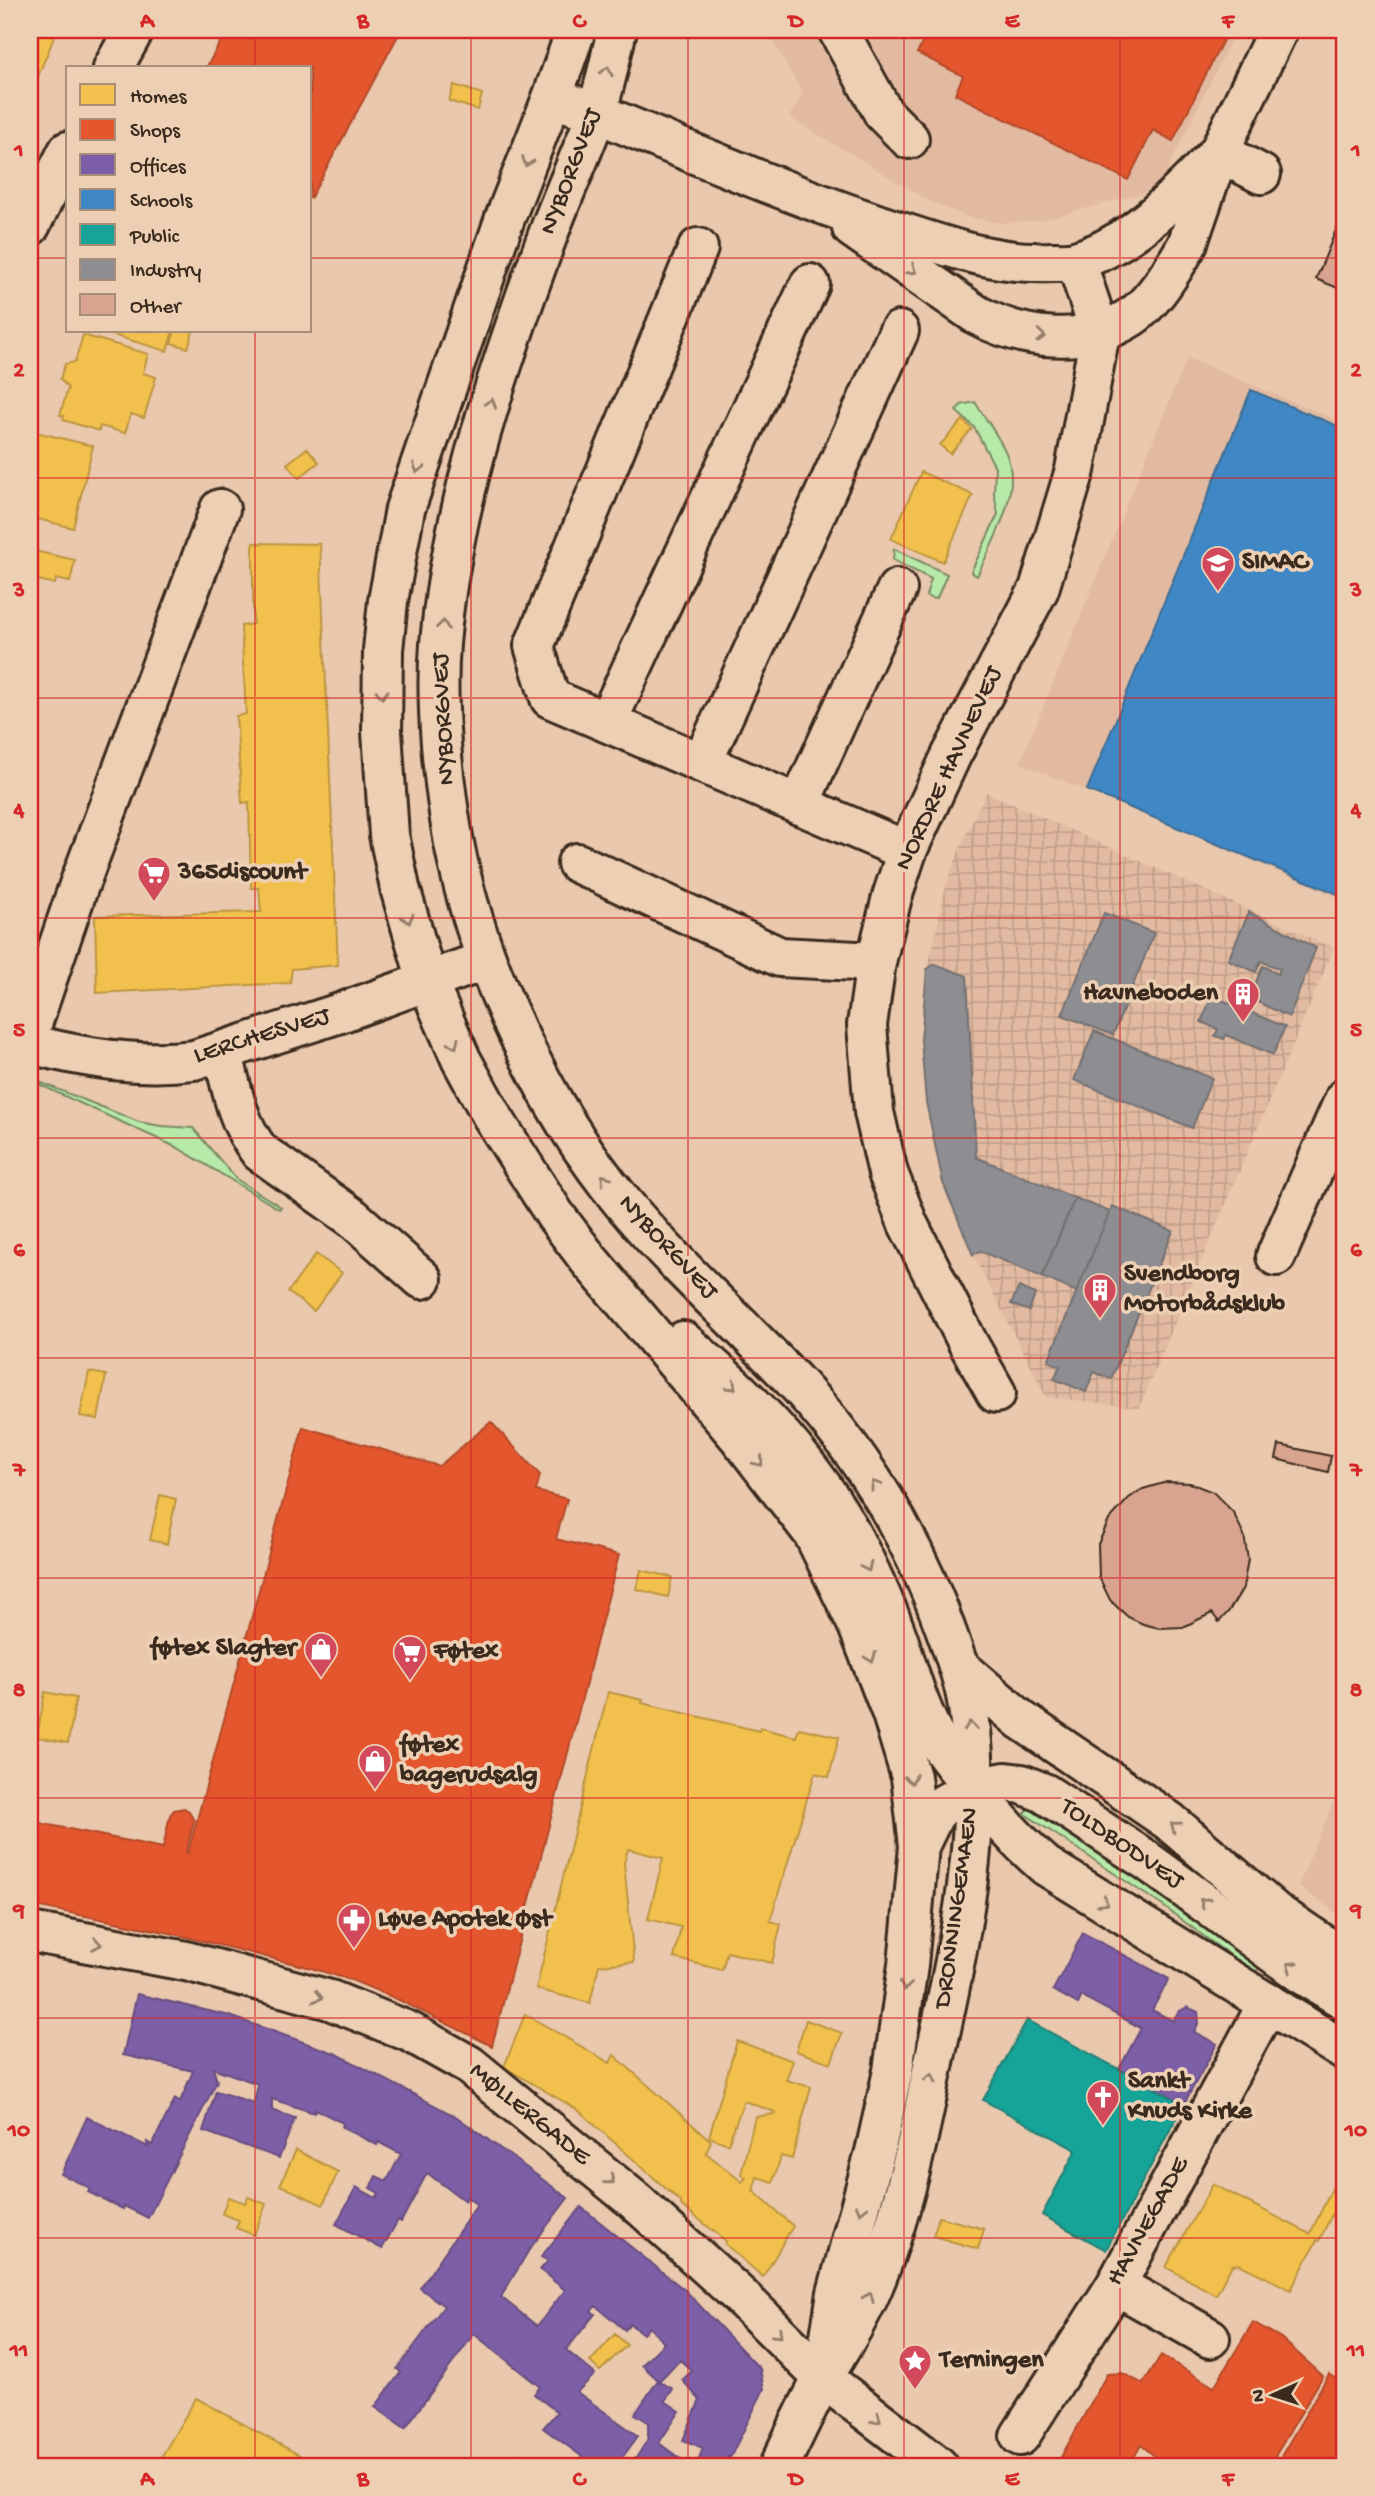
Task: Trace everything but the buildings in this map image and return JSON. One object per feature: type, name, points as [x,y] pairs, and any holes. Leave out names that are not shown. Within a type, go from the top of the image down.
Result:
[{"type":"street","points":[[114,66],[134,30]]},
{"type":"street","name":"NYBORGVEJ","points":[[576,30],[505,218],[405,509],[388,601],[383,650],[382,732],[389,835],[400,888],[427,981],[457,1049],[492,1116],[555,1215],[589,1260],[738,1437],[813,1534],[858,1626],[892,1714],[911,1777],[919,1846]]},
{"type":"street","name":"NYBORGVEJ","points":[[617,30],[597,113],[549,232],[476,447],[450,566],[440,645],[441,732],[453,839],[486,960],[539,1073],[561,1113],[622,1202],[802,1389],[847,1444],[880,1492],[916,1558],[940,1611],[958,1666],[970,1718],[973,1788]]},
{"type":"street","points":[[838,30],[884,114],[909,139]]},
{"type":"street","points":[[815,204],[977,315],[999,327],[1043,338],[1100,333],[1133,317],[1154,294],[1187,245],[1219,152],[1278,30]]},
{"type":"street","points":[[552,98],[597,113],[815,204],[942,246],[982,257],[1022,263],[1076,261],[1107,248],[1126,237],[1175,196],[1219,152]]},
{"type":"street","points":[[1219,152],[1261,174]]},
{"type":"street","points":[[30,226],[66,155]]},
{"type":"street","points":[[698,248],[534,646],[550,698],[907,851]]},
{"type":"street","name":"NORDRE HAVNEVEJ","points":[[996,1393],[908,1224],[888,1173],[874,1112],[867,1025],[876,962],[907,851],[951,756],[1039,589],[1075,470],[1100,333],[1076,261]]},
{"type":"street","points":[[607,722],[810,284]]},
{"type":"street","points":[[702,763],[899,331]]},
{"type":"street","points":[[30,1030],[78,888],[220,509]]},
{"type":"street","points":[[799,805],[897,589]]},
{"type":"street","points":[[577,863],[780,957],[876,962]]},
{"type":"street","name":"LERCHESVEJ","points":[[30,1044],[69,1054],[143,1063],[194,1060],[486,960]]},
{"type":"street","points":[[223,1052],[240,1119],[249,1138],[260,1152],[353,1218],[422,1279]]},
{"type":"street","points":[[1276,1256],[1345,1098]]},
{"type":"street","name":"NYBORGVEJ","points":[[589,1260],[698,1353],[750,1402],[814,1478],[843,1520],[872,1576],[898,1638],[915,1690],[938,1742],[973,1788]]},
{"type":"street","name":"TOLDBODVEJ","points":[[958,1666],[1012,1713],[1169,1822],[1275,1912],[1345,1959]]},
{"type":"street","name":"TOLDBODVEJ","points":[[973,1788],[1006,1783],[1023,1784],[1044,1793],[1146,1860],[1299,1972],[1345,2000]]},
{"type":"street","name":"TOLDBODVEJ","points":[[973,1788],[1026,1849],[1046,1866],[1345,2051]]},
{"type":"street","name":"DRONNINGEMAEN","points":[[823,2378],[837,2293],[875,2152],[892,2071],[908,1965],[919,1846],[934,1815],[944,1804],[973,1788]]},
{"type":"street","name":"DRONNINGEMAEN","points":[[779,2466],[823,2378],[862,2312],[887,2251],[898,2214],[949,1992],[971,1853],[973,1788]]},
{"type":"street","name":"TOLDBODVEJ","points":[[971,1853],[1046,1866]]},
{"type":"street","name":"MØLLERGADE","points":[[30,1932],[186,1961],[330,2000],[410,2032],[469,2065],[644,2209],[739,2295],[823,2378],[938,2466]]},
{"type":"street","name":"HAVNEGADE","points":[[1020,2436],[1116,2285],[1268,2003]]},
{"type":"street","points":[[1116,2285],[1210,2338]]},
{"type":"shaded area","points":[[767,30],[1236,30],[1158,189],[1043,220],[1001,223],[971,218],[931,202],[789,117],[803,94]]},
{"type":"shaded area","name":"SIMAC","points":[[1187,358],[1345,423],[1345,900],[1020,763]]},
{"type":"shaded area","points":[[986,792],[1334,948],[1139,1408],[1046,1397],[973,1255],[943,1183],[926,1102],[921,1040],[925,982],[946,886]]},
{"type":"shaded area","points":[[1345,1779],[1345,1919],[1298,1886]]},
{"type":"green space","points":[[975,402],[1006,453],[1011,484],[1004,516],[977,576],[971,572],[998,514],[994,493],[995,467],[974,427],[956,411],[961,405]]},
{"type":"green space","points":[[894,549],[947,574],[937,598],[926,596],[931,579],[893,560]]},
{"type":"green space","points":[[37,1081],[139,1122],[193,1128],[236,1179],[281,1207],[279,1209],[178,1148],[36,1083]]},
{"type":"green space","points":[[1034,1799],[1262,1962],[1255,1974],[1163,1906],[1025,1814]]},
{"type":"green space","points":[[1305,1993],[1345,2018],[1345,2034],[1298,2005]]},
{"type":"pier","points":[[1338,1302],[1345,1303],[1345,1340],[1324,1335]]},
{"type":"place","name":"SIMAC","points":[[1218,593]]},
{"type":"place","name":"365discount","points":[[154,903]]},
{"type":"place","name":"Havneboden","points":[[1243,1024]]},
{"type":"place","name":"Svendborg Motorbådsklub","points":[[1100,1320]]},
{"type":"place","name":"føtex Slagter","points":[[321,1679]]},
{"type":"place","name":"Føtex","points":[[410,1682]]},
{"type":"place","name":"føtex bagerudsalg","points":[[375,1791]]},
{"type":"place","name":"Løve Apotek Øst","points":[[354,1950]]},
{"type":"place","name":"Sankt Knuds Kirke","points":[[1103,2127]]},
{"type":"place","name":"Terningen","points":[[915,2391]]}]
